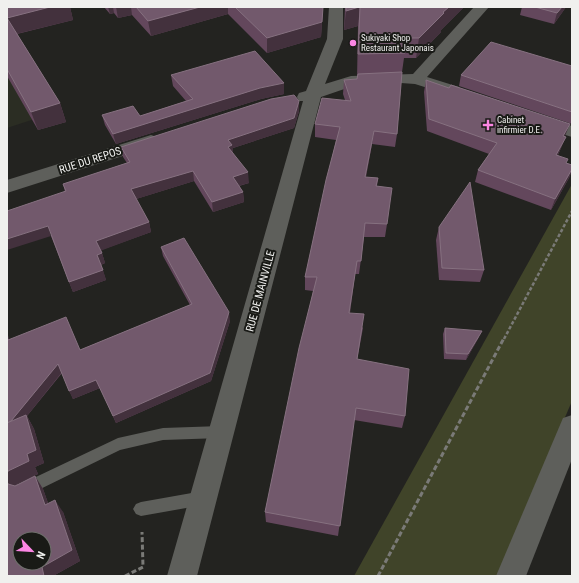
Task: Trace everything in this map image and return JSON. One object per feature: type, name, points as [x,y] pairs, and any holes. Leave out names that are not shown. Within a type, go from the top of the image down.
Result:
[{"type":"street","name":"RUE DE MAINVILLE","points":[[182,576],[312,95],[335,39],[336,7]]},
{"type":"street","points":[[417,79],[482,7]]},
{"type":"street","points":[[290,100],[312,95],[351,80],[417,79],[469,97]]},
{"type":"street","points":[[528,117],[572,132]]},
{"type":"street","name":"RUE DU REPOS","points":[[7,187],[170,135]]},
{"type":"street","points":[[511,576],[572,426]]},
{"type":"lane","points":[[23,490],[118,444],[164,434],[221,432]]},
{"type":"lane","points":[[141,510],[203,498]]},
{"type":"path","points":[[378,576],[572,211]]},
{"type":"path","points":[[125,576],[143,567],[141,510]]},
{"type":"shaded area","points":[[7,27],[59,111],[7,128]]},
{"type":"green space","points":[[572,184],[572,401],[497,576],[354,576]]},
{"type":"building","points":[[7,7],[50,7],[7,18]]},
{"type":"building","points":[[136,7],[200,7],[148,21]]},
{"type":"building","points":[[235,7],[323,7],[322,22],[267,38]]},
{"type":"building","points":[[346,7],[359,7],[346,11]]},
{"type":"building","points":[[360,7],[449,7],[419,38],[406,38],[405,53],[358,54]]},
{"type":"building","points":[[535,7],[562,7],[557,13]]},
{"type":"building","points":[[7,18],[60,103],[31,112],[7,69]]},
{"type":"building","points":[[491,42],[572,66],[572,112],[461,75]]},
{"type":"building","points":[[255,51],[284,83],[260,88],[113,134],[102,115],[133,106],[140,116],[193,99],[171,75]]},
{"type":"building","points":[[402,72],[397,134],[374,131],[365,177],[378,178],[376,186],[392,188],[387,224],[365,223],[361,261],[357,261],[349,313],[364,314],[357,359],[409,369],[405,416],[356,408],[340,526],[265,512],[299,348],[317,277],[305,277],[326,180],[340,127],[315,124],[322,98],[351,101],[344,80],[357,79],[358,74]]},
{"type":"building","points":[[426,80],[449,88],[451,85],[570,124],[563,136],[566,137],[556,155],[568,159],[566,163],[572,165],[572,169],[555,199],[478,170],[497,143],[429,119]]},
{"type":"building","points":[[294,95],[299,101],[294,118],[228,140],[232,145],[228,147],[248,172],[233,177],[243,192],[212,202],[193,171],[131,189],[149,222],[96,241],[102,253],[97,255],[103,270],[69,282],[48,226],[7,239],[7,211],[66,191],[63,184],[130,162],[121,147],[271,99]]},
{"type":"building","points":[[470,182],[484,270],[442,268],[439,227]]},
{"type":"building","points":[[184,238],[229,312],[210,373],[113,416],[96,380],[69,391],[58,364],[11,421],[7,423],[7,337],[8,340],[66,317],[80,350],[192,304],[161,247]]},
{"type":"building","points":[[445,328],[482,331],[468,354],[446,353]]},
{"type":"building","points":[[26,415],[36,450],[27,454],[29,461],[8,471],[7,474],[7,423]]},
{"type":"building","points":[[35,476],[45,505],[55,500],[72,550],[52,561],[52,531],[12,531],[12,571],[43,571],[44,576],[7,576],[7,481],[8,484],[15,486]]},
{"type":"place","name":"Sukiyaki Shop Restaurant Japonais","points":[[353,43]]},
{"type":"place","name":"Cabinet infirmier D.E.","points":[[488,125]]}]
